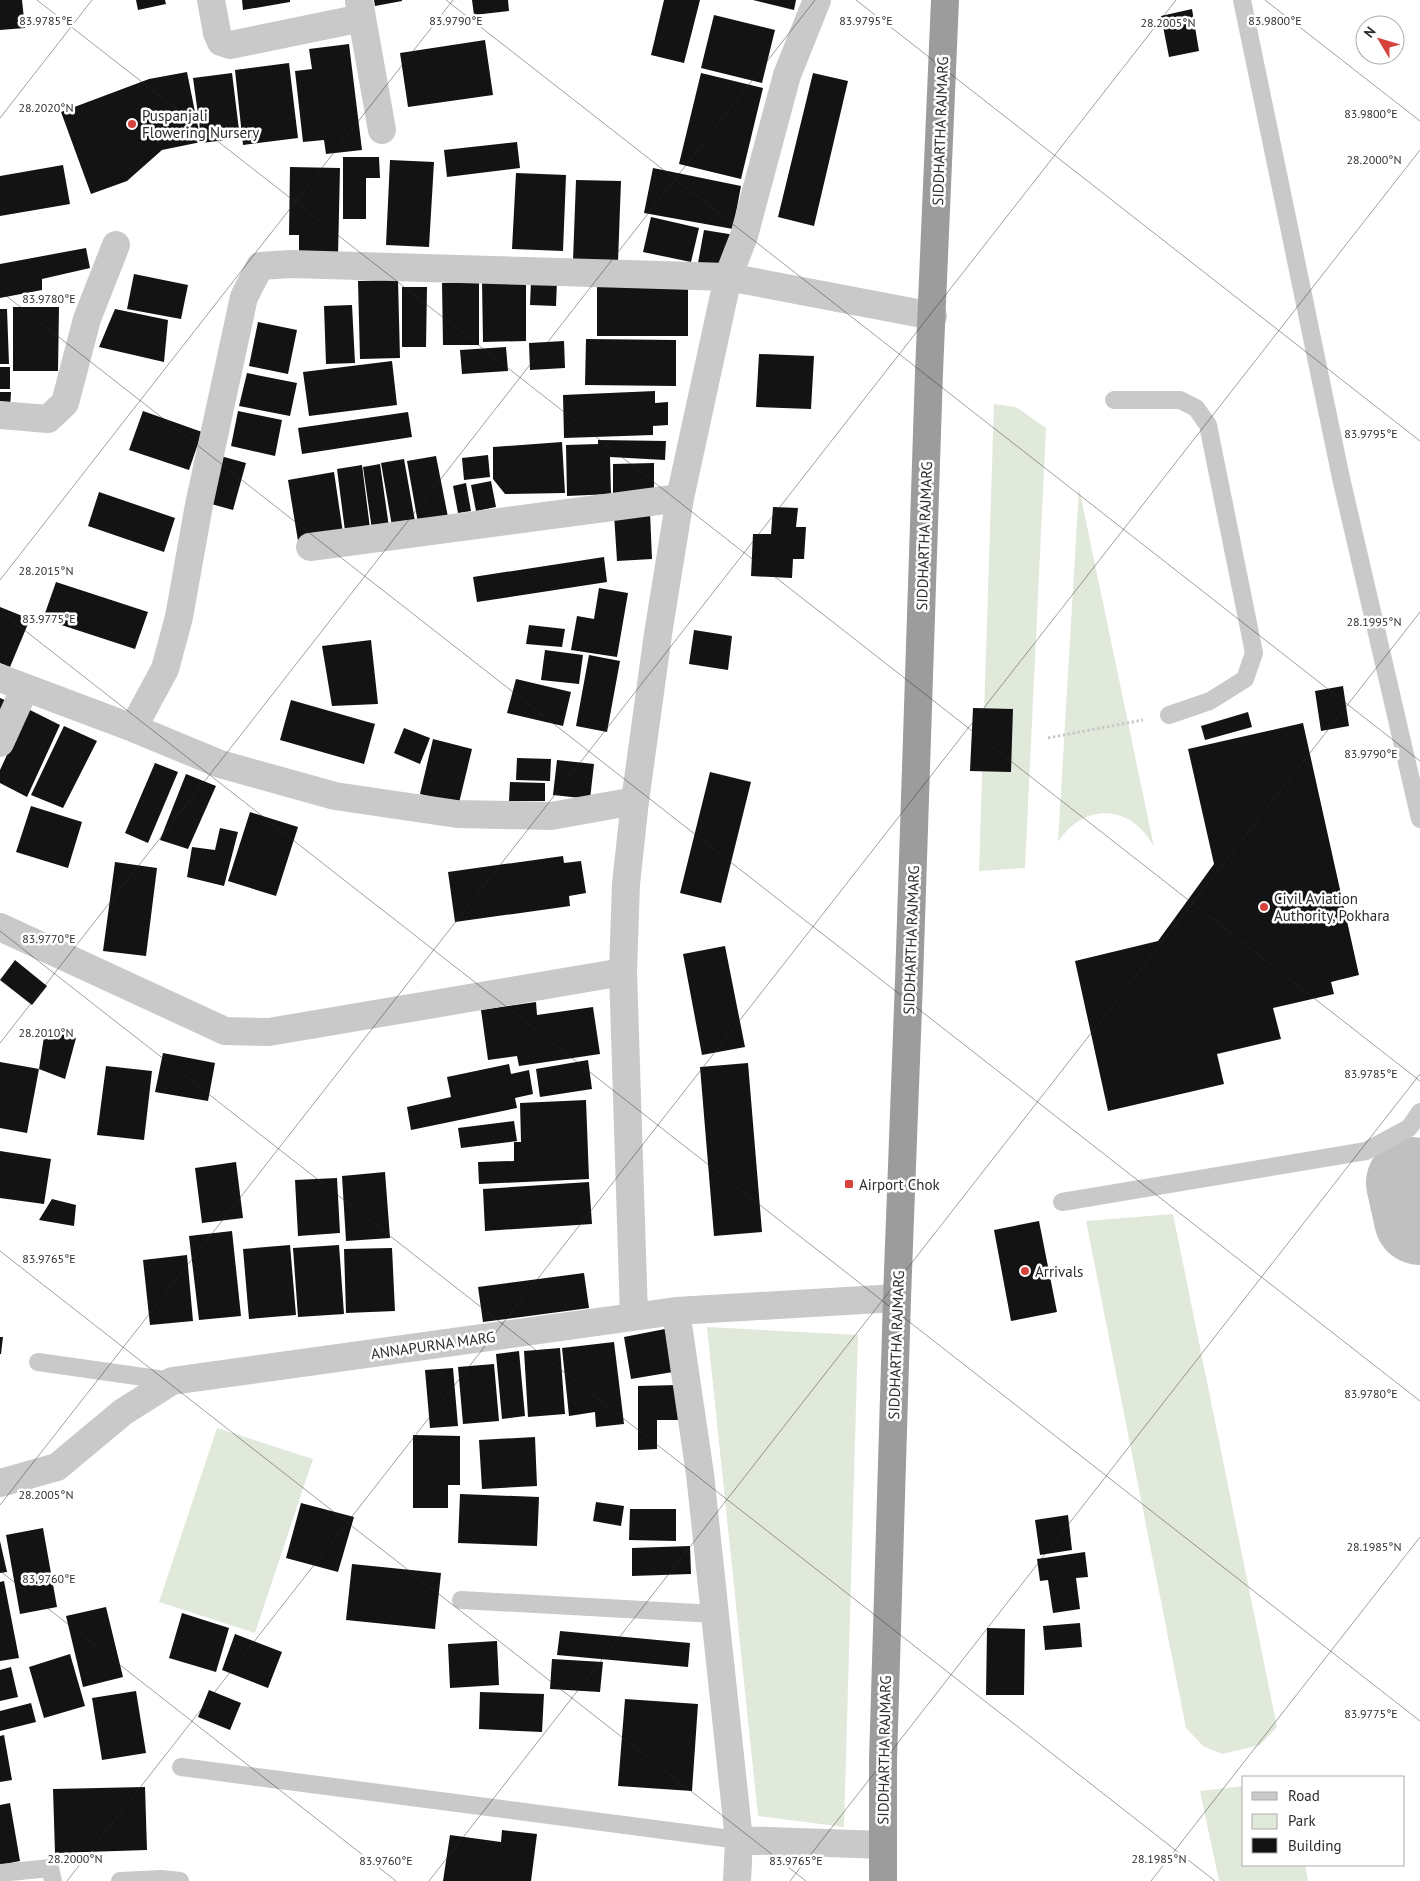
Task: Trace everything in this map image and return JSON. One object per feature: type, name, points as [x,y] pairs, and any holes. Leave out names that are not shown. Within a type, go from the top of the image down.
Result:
[{"type":"highway","name":"SIDDHARTHA RAJMARG","points":[[884,1881],[884,1751],[897,1298],[910,971],[929,382],[945,0]]},
{"type":"street","points":[[211,0],[217,33],[221,42],[230,45],[360,9],[382,130]]},
{"type":"street","points":[[634,1316],[623,972],[626,884],[635,801],[658,634],[680,498],[728,277],[744,236],[788,75],[817,0]]},
{"type":"street","points":[[0,416],[48,419],[65,403],[87,319],[116,246]]},
{"type":"street","points":[[133,728],[165,669],[179,617],[199,506],[244,297],[260,266],[291,264],[728,277],[933,316]]},
{"type":"street","points":[[310,547],[680,498]]},
{"type":"street","points":[[0,743],[12,683],[133,728],[220,764],[335,796],[457,814],[551,816],[635,801]]},
{"type":"street","points":[[0,927],[225,1031],[269,1032],[623,972]]},
{"type":"street","name":"ANNAPURNA MARG","points":[[0,1483],[57,1467],[123,1412],[172,1382],[676,1311],[897,1298]]},
{"type":"street","points":[[676,1311],[700,1474],[715,1614],[739,1840],[737,1881]]},
{"type":"street","points":[[739,1840],[883,1845]]},
{"type":"lane","points":[[1242,0],[1340,478],[1420,819]]},
{"type":"lane","points":[[1114,400],[1180,400],[1196,408],[1208,425],[1254,653],[1245,679],[1210,701],[1169,715]]},
{"type":"lane","points":[[1062,1202],[1366,1151],[1409,1128],[1420,1112]]},
{"type":"lane","points":[[38,1362],[172,1382]]},
{"type":"lane","points":[[461,1600],[715,1614]]},
{"type":"lane","points":[[181,1767],[739,1840]]},
{"type":"lane","points":[[0,1873],[50,1868],[54,1881]]},
{"type":"lane","points":[[120,1881],[161,1879],[180,1881]]},
{"type":"path","points":[[1048,738],[1169,715]]},
{"type":"green space","points":[[994,404],[1016,407],[1046,428],[1025,868],[979,871]]},
{"type":"green space","points":[[1079,488],[1154,847],[1145,833],[1134,823],[1121,816],[1108,813],[1094,814],[1081,820],[1069,829],[1058,842]]},
{"type":"green space","points":[[1173,1214],[1277,1727],[1260,1745],[1222,1754],[1203,1746],[1186,1728],[1086,1221]]},
{"type":"green space","points":[[707,1327],[858,1335],[844,1827],[758,1816]]},
{"type":"green space","points":[[217,1428],[313,1459],[255,1633],[159,1602]]},
{"type":"green space","points":[[1242,1786],[1242,1866],[1305,1866],[1308,1881],[1219,1881],[1200,1791]]},
{"type":"building","points":[[0,0],[22,0],[25,28],[0,30]]},
{"type":"building","points":[[136,0],[165,0],[166,4],[138,10]]},
{"type":"building","points":[[242,0],[290,0],[290,2],[243,10]]},
{"type":"building","points":[[374,0],[402,0],[402,1],[375,6]]},
{"type":"building","points":[[472,0],[508,0],[509,11],[474,15]]},
{"type":"building","points":[[664,0],[700,0],[684,63],[651,55]]},
{"type":"building","points":[[753,0],[796,0],[794,10]]},
{"type":"building","points":[[1192,9],[1199,51],[1169,57],[1161,16]]},
{"type":"building","points":[[714,15],[775,30],[762,83],[701,68]]},
{"type":"building","points":[[485,40],[493,95],[408,107],[400,53]]},
{"type":"building","points":[[349,44],[362,150],[326,154],[324,140],[303,142],[295,71],[312,69],[309,49]]},
{"type":"building","points":[[289,63],[298,138],[243,145],[235,70]]},
{"type":"building","points":[[187,72],[201,142],[162,150],[127,181],[91,194],[61,112],[149,79]]},
{"type":"building","points":[[232,73],[240,138],[202,143],[193,78]]},
{"type":"building","points":[[701,73],[763,88],[741,179],[679,164]]},
{"type":"building","points":[[813,73],[848,81],[814,226],[778,217]]},
{"type":"building","points":[[517,142],[520,168],[447,177],[444,150]]},
{"type":"building","points":[[343,157],[379,157],[380,178],[366,178],[366,219],[343,219]]},
{"type":"building","points":[[390,160],[434,162],[429,247],[386,245]]},
{"type":"building","points":[[63,165],[70,204],[0,216],[0,176]]},
{"type":"building","points":[[290,167],[340,168],[338,256],[299,256],[299,235],[289,235]]},
{"type":"building","points":[[653,168],[741,186],[733,229],[644,213]]},
{"type":"building","points":[[516,173],[566,175],[563,251],[512,249]]},
{"type":"building","points":[[576,180],[621,181],[618,262],[573,261]]},
{"type":"building","points":[[651,217],[699,228],[691,262],[643,252]]},
{"type":"building","points":[[704,230],[735,235],[730,268],[698,263]]},
{"type":"building","points":[[86,248],[90,268],[42,279],[42,290],[0,298],[0,264]]},
{"type":"building","points":[[134,274],[188,285],[181,319],[127,309]]},
{"type":"building","points":[[398,280],[400,358],[360,359],[358,281]]},
{"type":"building","points":[[526,280],[526,341],[483,342],[482,281]]},
{"type":"building","points":[[531,281],[557,281],[556,306],[530,305]]},
{"type":"building","points":[[479,282],[479,345],[443,345],[442,283]]},
{"type":"building","points":[[597,286],[688,286],[688,336],[597,336]]},
{"type":"building","points":[[402,287],[427,287],[426,347],[402,347]]},
{"type":"building","points":[[352,305],[355,363],[326,364],[324,306]]},
{"type":"building","points":[[13,307],[59,307],[58,371],[13,371]]},
{"type":"building","points":[[0,309],[7,309],[9,364],[0,364]]},
{"type":"building","points":[[115,309],[168,320],[164,362],[99,347]]},
{"type":"building","points":[[258,322],[297,330],[288,374],[249,366]]},
{"type":"building","points":[[586,339],[676,340],[676,386],[585,385]]},
{"type":"building","points":[[564,341],[565,368],[530,370],[529,343]]},
{"type":"building","points":[[506,347],[508,371],[462,374],[460,350]]},
{"type":"building","points":[[759,354],[814,356],[811,409],[756,407]]},
{"type":"building","points":[[392,361],[397,405],[309,416],[303,372]]},
{"type":"building","points":[[0,367],[10,367],[10,389],[0,389]]},
{"type":"building","points":[[247,373],[297,383],[290,416],[239,406]]},
{"type":"building","points":[[655,391],[655,403],[668,402],[668,425],[653,426],[653,435],[564,438],[563,395]]},
{"type":"building","points":[[0,392],[11,392],[10,409],[0,409]]},
{"type":"building","points":[[143,411],[202,432],[189,470],[129,450]]},
{"type":"building","points":[[238,411],[282,420],[275,456],[231,446]]},
{"type":"building","points":[[408,412],[412,437],[302,454],[298,428]]},
{"type":"building","points":[[598,440],[666,441],[665,460],[610,457],[611,494],[567,496],[566,445],[598,444]]},
{"type":"building","points":[[562,442],[565,493],[505,494],[493,479],[493,447]]},
{"type":"building","points":[[217,455],[246,463],[233,510],[204,502]]},
{"type":"building","points":[[488,455],[490,477],[464,480],[462,458]]},
{"type":"building","points":[[436,456],[448,517],[418,523],[407,461]]},
{"type":"building","points":[[404,459],[415,521],[392,526],[381,463]]},
{"type":"building","points":[[654,463],[654,498],[613,498],[613,464]]},
{"type":"building","points":[[380,464],[389,527],[372,530],[363,467]]},
{"type":"building","points":[[362,465],[370,528],[345,531],[337,469]]},
{"type":"building","points":[[334,472],[343,533],[298,541],[288,480]]},
{"type":"building","points":[[491,481],[496,507],[476,511],[471,485]]},
{"type":"building","points":[[466,483],[471,511],[458,513],[453,486]]},
{"type":"building","points":[[99,492],[175,518],[164,552],[88,526]]},
{"type":"building","points":[[773,507],[798,508],[796,527],[806,527],[804,559],[793,559],[792,578],[751,576],[753,534],[771,534]]},
{"type":"building","points":[[650,512],[652,559],[617,561],[614,514]]},
{"type":"building","points":[[604,557],[607,582],[477,602],[473,577]]},
{"type":"building","points":[[56,582],[148,612],[135,649],[43,619]]},
{"type":"building","points":[[599,588],[628,593],[617,657],[571,650],[577,616],[594,619]]},
{"type":"building","points":[[0,607],[30,619],[10,667],[0,663]]},
{"type":"building","points":[[529,625],[565,629],[562,647],[526,644]]},
{"type":"building","points":[[694,630],[732,636],[728,670],[689,664]]},
{"type":"building","points":[[371,640],[378,704],[332,706],[322,646]]},
{"type":"building","points":[[545,650],[583,655],[579,684],[541,680]]},
{"type":"building","points":[[589,655],[620,661],[607,732],[576,726]]},
{"type":"building","points":[[516,679],[571,692],[563,726],[507,713]]},
{"type":"building","points":[[1343,686],[1349,726],[1321,731],[1315,691]]},
{"type":"building","points":[[0,698],[12,703],[0,727]]},
{"type":"building","points":[[291,700],[375,724],[364,764],[280,740]]},
{"type":"building","points":[[973,708],[1013,709],[1011,772],[970,771]]},
{"type":"building","points":[[28,709],[60,725],[27,797],[0,783],[0,770]]},
{"type":"building","points":[[1248,712],[1252,727],[1205,740],[1201,726]]},
{"type":"building","points":[[1303,723],[1359,975],[1331,982],[1334,994],[1273,1008],[1281,1039],[1217,1054],[1224,1084],[1108,1111],[1075,961],[1158,941],[1214,864],[1188,749]]},
{"type":"building","points":[[64,726],[97,741],[63,808],[31,795]]},
{"type":"building","points":[[404,728],[430,738],[420,764],[394,753]]},
{"type":"building","points":[[433,739],[472,749],[459,803],[420,794]]},
{"type":"building","points":[[517,758],[551,759],[550,781],[516,780]]},
{"type":"building","points":[[557,760],[594,764],[590,799],[553,795]]},
{"type":"building","points":[[155,763],[178,772],[148,843],[125,833]]},
{"type":"building","points":[[710,772],[751,782],[721,903],[680,893]]},
{"type":"building","points":[[186,774],[216,786],[188,849],[160,840]]},
{"type":"building","points":[[510,782],[545,783],[545,801],[509,801]]},
{"type":"building","points":[[31,806],[82,822],[68,868],[16,852]]},
{"type":"building","points":[[250,812],[298,827],[276,896],[228,881]]},
{"type":"building","points":[[220,828],[238,832],[224,886],[187,877],[192,847],[215,850]]},
{"type":"building","points":[[563,856],[564,863],[581,861],[586,893],[569,896],[570,906],[455,922],[448,872]]},
{"type":"building","points":[[115,862],[157,868],[146,956],[103,951]]},
{"type":"building","points":[[725,946],[745,1047],[702,1055],[683,954]]},
{"type":"building","points":[[15,960],[47,986],[32,1005],[0,980]]},
{"type":"building","points":[[536,1002],[537,1015],[593,1007],[600,1054],[519,1066],[517,1056],[488,1060],[481,1010]]},
{"type":"building","points":[[45,1030],[76,1038],[65,1079],[39,1069]]},
{"type":"building","points":[[163,1053],[215,1063],[208,1101],[155,1092]]},
{"type":"building","points":[[588,1060],[592,1089],[540,1097],[536,1069]]},
{"type":"building","points":[[0,1062],[39,1069],[27,1133],[0,1128]]},
{"type":"building","points":[[748,1063],[762,1232],[714,1236],[700,1067]]},
{"type":"building","points":[[509,1064],[511,1074],[529,1070],[533,1094],[515,1098],[517,1108],[411,1130],[407,1107],[451,1097],[447,1077]]},
{"type":"building","points":[[106,1066],[152,1071],[144,1140],[97,1135]]},
{"type":"building","points":[[586,1100],[589,1179],[479,1184],[478,1162],[514,1161],[514,1142],[521,1142],[520,1103]]},
{"type":"building","points":[[514,1121],[517,1141],[461,1148],[458,1128]]},
{"type":"building","points":[[0,1151],[51,1159],[44,1204],[0,1198]]},
{"type":"building","points":[[236,1162],[243,1218],[202,1223],[195,1168]]},
{"type":"building","points":[[385,1172],[390,1238],[346,1241],[342,1176]]},
{"type":"building","points":[[337,1178],[340,1233],[298,1236],[295,1180]]},
{"type":"building","points":[[589,1182],[592,1224],[485,1231],[483,1189]]},
{"type":"building","points":[[52,1199],[76,1205],[74,1226],[39,1220]]},
{"type":"building","name":"Arrivals","points":[[1039,1221],[1057,1312],[1011,1321],[994,1230]]},
{"type":"building","points":[[232,1231],[241,1316],[199,1320],[189,1236]]},
{"type":"building","points":[[290,1245],[296,1315],[249,1319],[243,1249]]},
{"type":"building","points":[[339,1245],[344,1314],[298,1317],[293,1248]]},
{"type":"building","points":[[392,1248],[395,1311],[346,1313],[344,1249]]},
{"type":"building","points":[[187,1255],[193,1321],[150,1325],[143,1260]]},
{"type":"building","points":[[584,1273],[589,1308],[483,1322],[478,1287]]},
{"type":"building","points":[[665,1329],[673,1372],[631,1379],[624,1337]]},
{"type":"building","points":[[0,1337],[3,1337],[1,1354],[0,1354]]},
{"type":"building","points":[[614,1342],[624,1424],[596,1427],[595,1412],[569,1416],[562,1348]]},
{"type":"building","points":[[560,1348],[565,1414],[528,1417],[524,1351]]},
{"type":"building","points":[[519,1351],[525,1416],[502,1419],[496,1354]]},
{"type":"building","points":[[494,1364],[499,1421],[463,1424],[458,1367]]},
{"type":"building","points":[[453,1368],[458,1426],[430,1428],[425,1370]]},
{"type":"building","points":[[678,1385],[678,1420],[657,1420],[657,1449],[638,1450],[638,1386]]},
{"type":"building","points":[[413,1435],[460,1436],[460,1485],[448,1485],[448,1508],[413,1508]]},
{"type":"building","points":[[535,1437],[537,1486],[482,1489],[479,1440]]},
{"type":"building","points":[[460,1494],[539,1497],[537,1546],[458,1543]]},
{"type":"building","points":[[596,1502],[624,1506],[621,1526],[593,1521]]},
{"type":"building","points":[[301,1503],[354,1517],[338,1572],[286,1558]]},
{"type":"building","points":[[630,1509],[676,1509],[676,1541],[629,1540]]},
{"type":"building","points":[[1068,1515],[1072,1550],[1040,1555],[1035,1520]]},
{"type":"building","points":[[43,1528],[57,1607],[20,1614],[6,1535]]},
{"type":"building","points":[[0,1541],[7,1572],[0,1573]]},
{"type":"building","points":[[690,1546],[691,1574],[632,1576],[632,1548]]},
{"type":"building","points":[[1085,1552],[1088,1577],[1076,1578],[1080,1609],[1053,1613],[1048,1580],[1040,1581],[1037,1559]]},
{"type":"building","points":[[352,1564],[441,1573],[435,1629],[346,1620]]},
{"type":"building","points":[[4,1581],[19,1658],[0,1661],[0,1582]]},
{"type":"building","points":[[106,1607],[123,1677],[83,1687],[66,1616]]},
{"type":"building","points":[[182,1613],[229,1628],[216,1672],[169,1658]]},
{"type":"building","points":[[1080,1623],[1082,1647],[1045,1650],[1043,1626]]},
{"type":"building","points":[[987,1628],[1025,1629],[1024,1695],[986,1695]]},
{"type":"building","points":[[560,1631],[690,1643],[688,1667],[557,1655]]},
{"type":"building","points":[[235,1634],[282,1652],[268,1688],[222,1670]]},
{"type":"building","points":[[497,1641],[499,1685],[450,1688],[448,1644]]},
{"type":"building","points":[[70,1654],[85,1706],[44,1718],[29,1667]]},
{"type":"building","points":[[552,1659],[603,1662],[600,1692],[550,1689]]},
{"type":"building","points":[[11,1667],[18,1697],[0,1701],[0,1670]]},
{"type":"building","points":[[209,1690],[241,1703],[230,1730],[198,1717]]},
{"type":"building","points":[[136,1691],[146,1753],[102,1760],[92,1698]]},
{"type":"building","points":[[480,1692],[544,1694],[542,1732],[479,1729]]},
{"type":"building","points":[[625,1699],[698,1704],[692,1791],[618,1786]]},
{"type":"building","points":[[31,1703],[36,1722],[0,1731],[0,1711]]},
{"type":"building","points":[[4,1735],[12,1780],[0,1782],[0,1736]]},
{"type":"building","points":[[145,1787],[147,1850],[55,1853],[53,1789]]},
{"type":"building","points":[[10,1803],[20,1861],[0,1865],[0,1805]]},
{"type":"building","points":[[502,1830],[537,1834],[531,1881],[443,1881],[450,1835],[501,1842]]},
{"type":"taxiway","points":[[1412,1183],[1420,1219]]},
{"type":"place","name":"Puspanjali Flowering Nursery","points":[[132,124]]},
{"type":"place","name":"Civil Aviation Authority, Pokhara","points":[[1264,907]]},
{"type":"place","name":"Airport Chok","points":[[849,1184]]},
{"type":"place","name":"Arrivals","points":[[1025,1271]]}]
